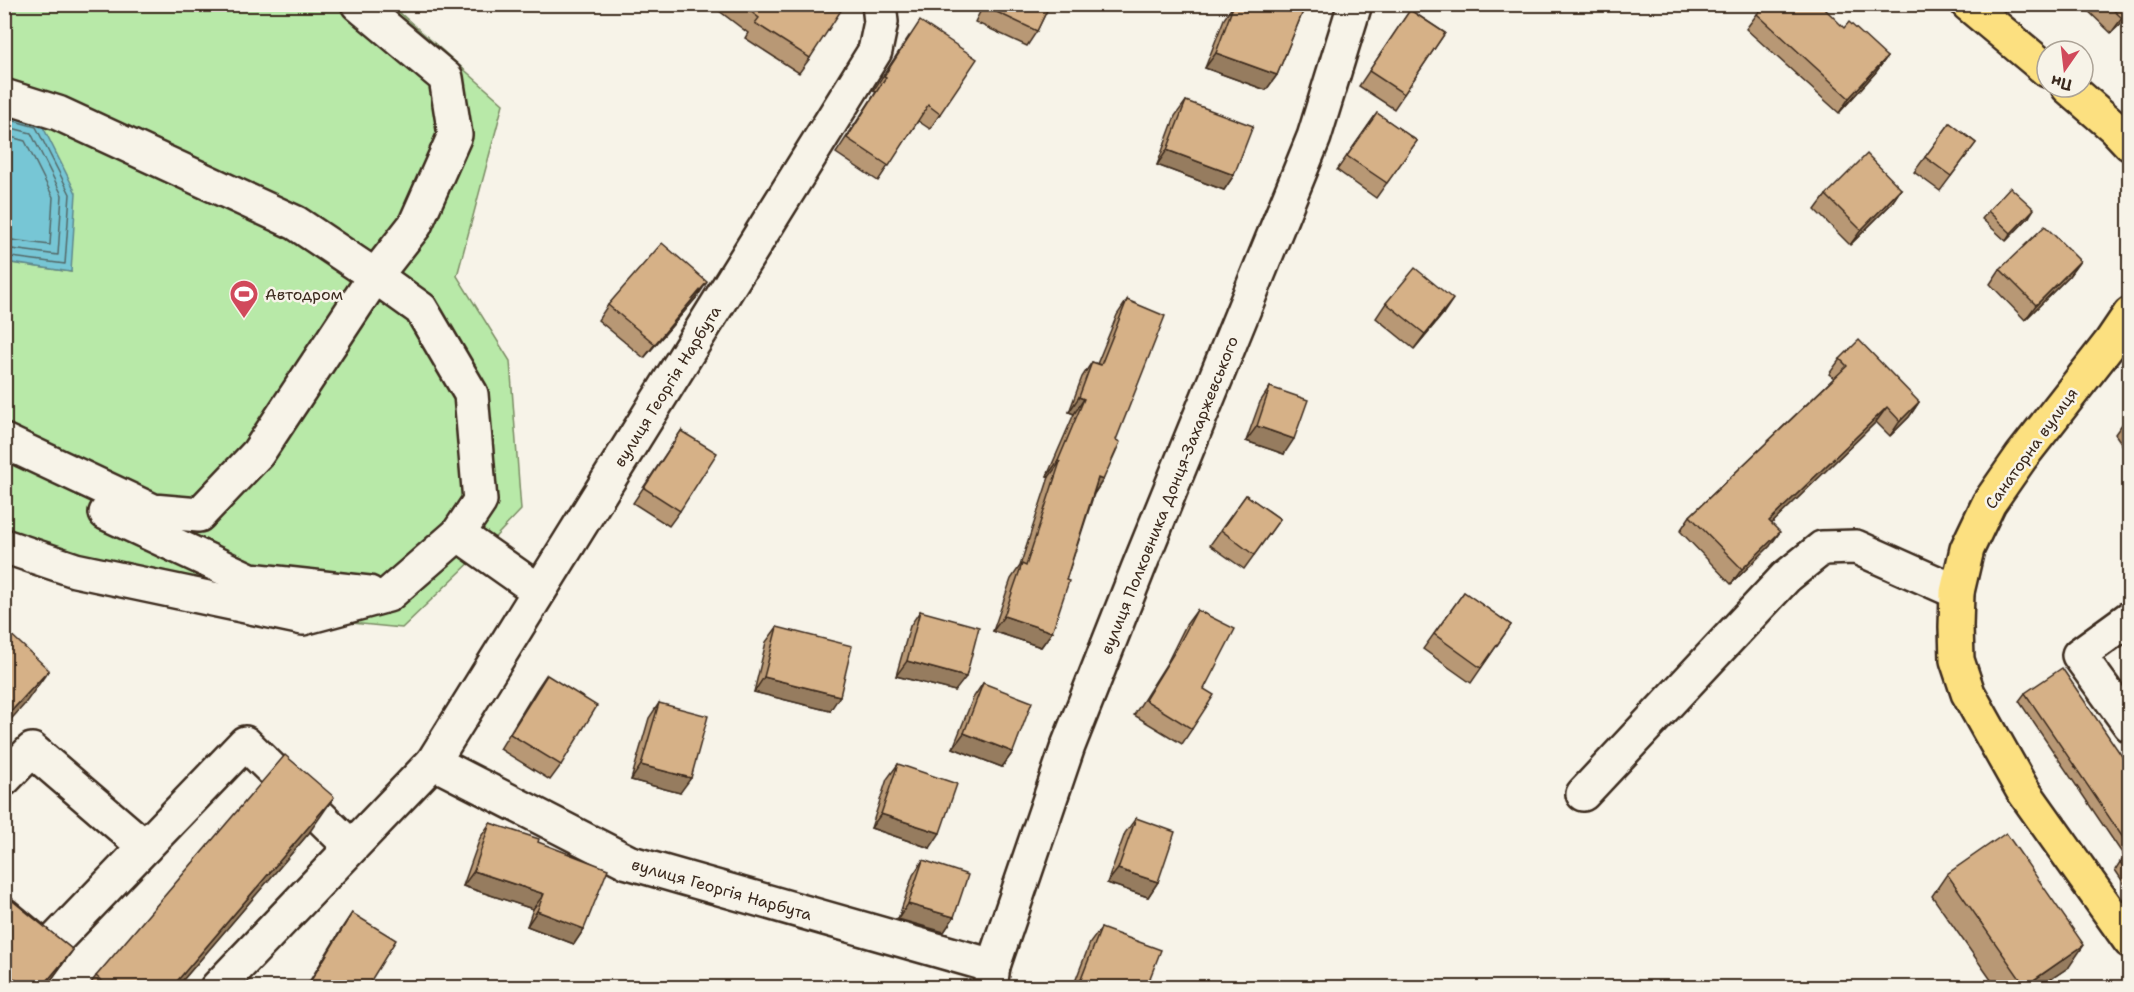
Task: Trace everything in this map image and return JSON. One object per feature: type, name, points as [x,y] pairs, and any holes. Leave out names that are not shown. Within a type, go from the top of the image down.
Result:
[{"type":"main road","points":[[1968,4],[2035,60]]},
{"type":"main road","points":[[2082,99],[2130,144]]},
{"type":"main road","name":"Санаторна вулиця","points":[[2130,314],[2111,342],[2020,457],[1989,503],[1967,549],[1957,592],[1956,627],[1957,660],[1968,693],[2022,789],[2130,940]]},
{"type":"street","points":[[4,442],[153,511],[199,514],[258,453],[375,276],[415,225],[455,135],[446,78],[358,4]]},
{"type":"street","name":"вулиця Георгія Нарбута","points":[[217,987],[433,762],[875,51],[881,22],[879,4]]},
{"type":"street","name":"вулиця Полковника Донця-Захаржевського","points":[[992,976],[1068,746],[1314,137],[1354,4]]},
{"type":"street","points":[[4,96],[58,113],[296,223],[422,309],[471,394],[480,501],[458,534],[388,595],[303,618],[75,570],[4,546]]},
{"type":"street","points":[[4,442],[62,492],[250,580],[388,595]]},
{"type":"street","points":[[458,534],[539,591]]},
{"type":"street","points":[[1583,794],[1786,577],[1822,548],[1856,547],[1957,592]]},
{"type":"street","points":[[2130,618],[2079,655],[2130,725]]},
{"type":"street","points":[[4,915],[46,950],[245,742],[351,847]]},
{"type":"street","points":[[4,779],[32,750],[145,847]]},
{"type":"street","name":"вулиця Георгія Нарбута","points":[[433,762],[628,862],[992,976]]},
{"type":"green space","name":"Автодром","points":[[5,5],[391,5],[503,104],[457,276],[510,361],[521,510],[402,628],[260,614],[5,532],[5,262],[71,272],[5,112]]},
{"type":"water","points":[[4,112],[40,121],[76,193],[71,272],[5,262]]},
{"type":"building","points":[[741,4],[835,4],[842,9],[810,58],[755,23],[759,18]]},
{"type":"building","points":[[987,4],[1050,4],[1037,31],[986,7]]},
{"type":"building","points":[[1234,4],[1239,6],[1240,4],[1306,4],[1277,75],[1216,53]]},
{"type":"building","points":[[1766,4],[1820,4],[1844,28],[1849,22],[1887,57],[1849,98],[1757,14]]},
{"type":"building","points":[[2107,4],[2130,4],[2130,10],[2122,18]]},
{"type":"building","points":[[1410,10],[1445,33],[1404,94],[1369,71]]},
{"type":"building","points":[[920,21],[977,59],[940,114],[928,105],[889,166],[847,138]]},
{"type":"building","points":[[1186,101],[1253,126],[1234,175],[1167,150]]},
{"type":"building","points":[[1377,113],[1417,141],[1387,183],[1347,156]]},
{"type":"building","points":[[1950,123],[1976,143],[1951,176],[1925,157]]},
{"type":"building","points":[[1867,154],[1901,189],[1861,230],[1826,195]]},
{"type":"building","points":[[2010,187],[2034,209],[2011,233],[1988,211]]},
{"type":"building","points":[[2045,226],[2080,261],[2036,305],[2000,269]]},
{"type":"building","points":[[662,243],[707,282],[655,344],[608,305]]},
{"type":"building","points":[[1415,268],[1453,299],[1425,334],[1386,303]]},
{"type":"building","points":[[1127,300],[1165,316],[1116,440],[1120,442],[1103,480],[1098,478],[1052,632],[1004,616],[1022,564],[1026,566],[1060,462],[1058,461],[1084,399],[1079,397],[1092,362],[1101,365]]},
{"type":"building","points":[[1859,340],[1919,402],[1900,421],[1887,407],[1769,521],[1780,532],[1742,569],[1690,516],[1847,366],[1840,359]]},
{"type":"building","points":[[1270,387],[1308,400],[1294,439],[1257,426]]},
{"type":"building","points":[[681,431],[717,453],[680,511],[644,488]]},
{"type":"building","points":[[1246,495],[1280,519],[1254,555],[1221,530]]},
{"type":"building","points":[[1464,592],[1511,625],[1481,668],[1434,634]]},
{"type":"building","points":[[1197,610],[1235,629],[1204,689],[1214,695],[1192,729],[1145,700]]},
{"type":"building","points":[[920,611],[979,627],[966,677],[907,661]]},
{"type":"building","points":[[777,627],[852,646],[840,696],[764,677]]},
{"type":"building","points":[[4,628],[49,670],[4,719]]},
{"type":"building","points":[[2062,668],[2130,768],[2130,848],[2025,693]]},
{"type":"building","points":[[547,675],[597,706],[561,765],[510,734]]},
{"type":"building","points":[[983,683],[1032,702],[1013,752],[964,733]]},
{"type":"building","points":[[659,703],[708,716],[691,778],[641,765]]},
{"type":"building","points":[[285,755],[334,797],[172,987],[109,987],[96,976]]},
{"type":"building","points":[[898,764],[957,784],[940,833],[881,814]]},
{"type":"building","points":[[1136,818],[1175,832],[1158,882],[1118,869]]},
{"type":"building","points":[[490,823],[539,839],[538,842],[608,869],[584,929],[537,911],[544,894],[474,871]]},
{"type":"building","points":[[2006,833],[2084,945],[2025,986],[1947,874]]},
{"type":"building","points":[[2130,856],[2130,876],[2120,862]]},
{"type":"building","points":[[923,860],[968,875],[954,917],[908,904]]},
{"type":"building","points":[[4,894],[73,950],[42,987],[25,987],[4,971]]},
{"type":"building","points":[[352,913],[396,940],[367,987],[307,987]]},
{"type":"building","points":[[1101,928],[1161,950],[1148,983],[1145,982],[1144,987],[1078,987]]},
{"type":"place","name":"Автодром","points":[[244,320]]}]
